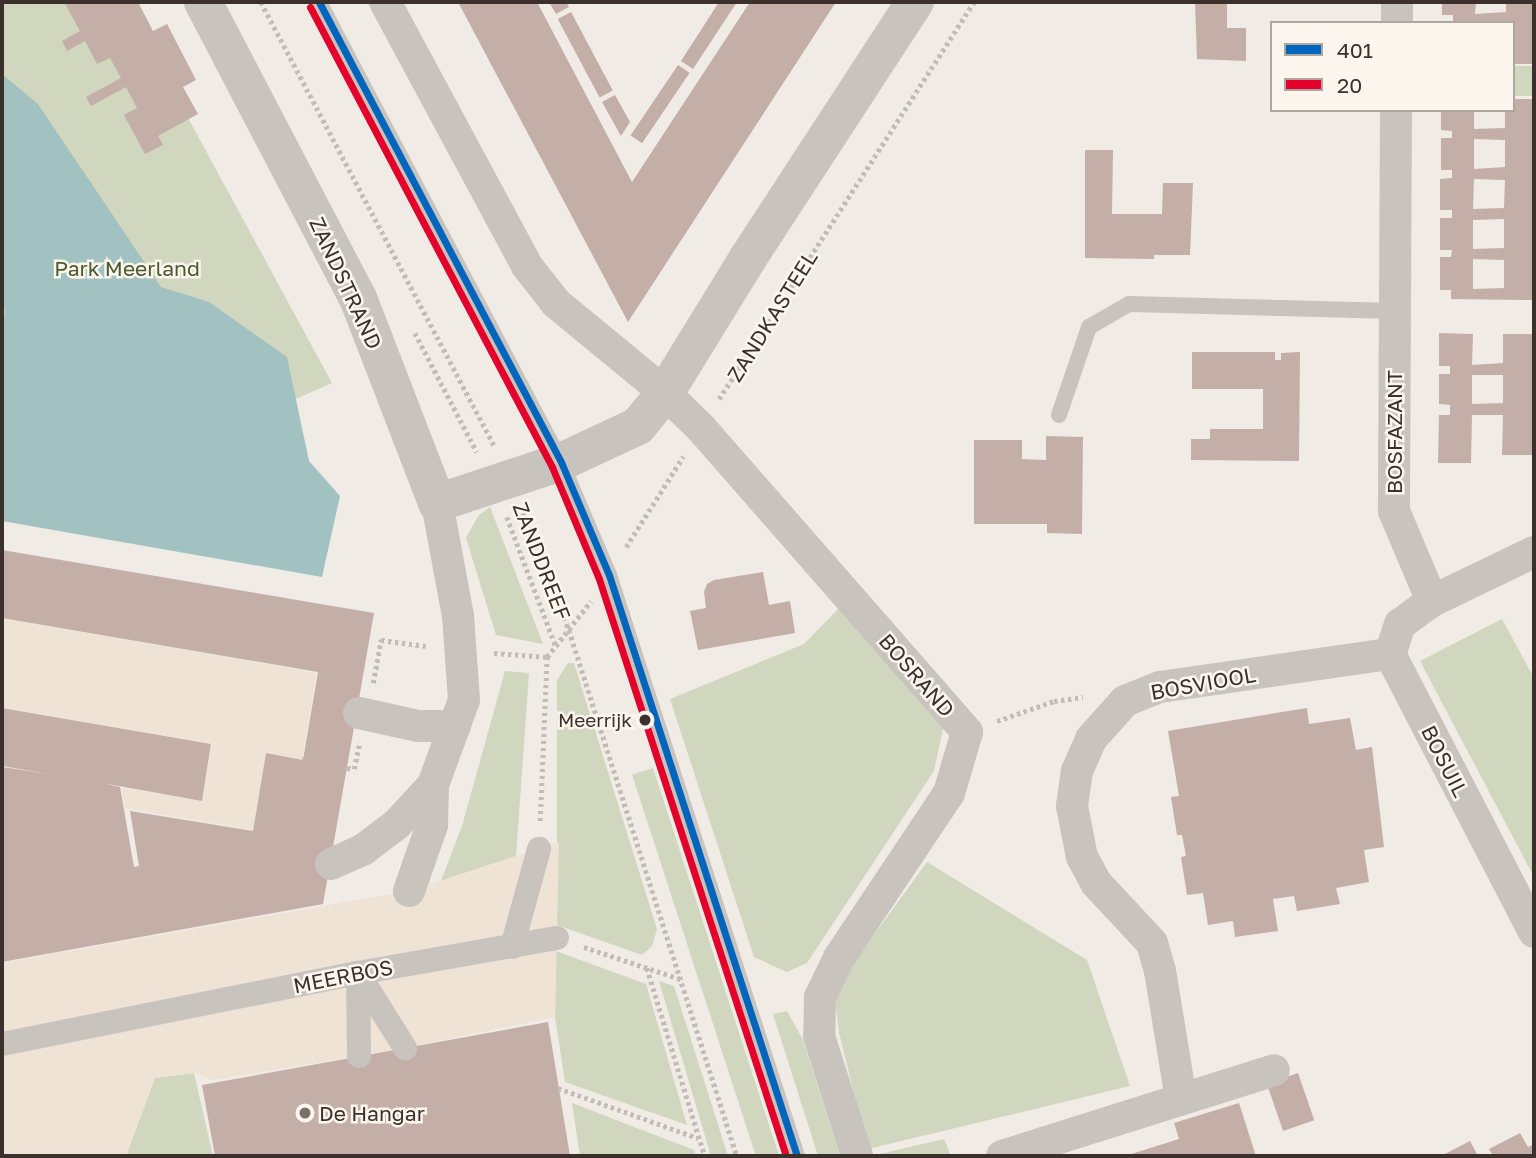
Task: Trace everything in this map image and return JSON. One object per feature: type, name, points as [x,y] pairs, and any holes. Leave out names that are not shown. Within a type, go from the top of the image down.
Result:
[{"type":"street","name":"ZANDSTRAND","points":[[203,2],[358,298],[437,503]]},
{"type":"street","points":[[385,2],[527,266],[556,303],[665,393]]},
{"type":"street","points":[[409,891],[432,825],[433,785],[464,700],[458,616],[437,503],[561,462],[638,426],[665,393],[748,258],[915,2]]},
{"type":"street","points":[[1397,2],[1397,21]]},
{"type":"street","name":"BOSFAZANT","points":[[1396,112],[1394,511],[1433,601]]},
{"type":"street","name":"BOSRAND","points":[[665,393],[701,428],[967,732],[949,793],[839,958],[820,997],[819,1035],[857,1156]]},
{"type":"street","points":[[1390,654],[1400,624],[1433,601],[1534,552]]},
{"type":"street","name":"BOSVIOOL","points":[[1181,1099],[1160,971],[1152,943],[1096,883],[1082,857],[1072,806],[1077,771],[1091,739],[1125,701],[1160,687],[1390,654]]},
{"type":"street","name":"BOSUIL","points":[[1390,654],[1534,932]]},
{"type":"street","points":[[359,713],[418,726],[455,726]]},
{"type":"street","points":[[331,864],[364,849],[397,824],[433,785]]},
{"type":"street","points":[[512,947],[539,849]]},
{"type":"street","name":"MEERBOS","points":[[2,1044],[358,973],[557,938]]},
{"type":"street","points":[[358,973],[405,1048]]},
{"type":"street","points":[[358,973],[359,1056]]},
{"type":"street","points":[[1002,1156],[1273,1070]]},
{"type":"lane","points":[[319,2],[561,462],[609,575],[797,1156]]},
{"type":"lane","points":[[1059,415],[1089,327],[1129,304],[1395,311]]},
{"type":"path","name":"ZANDDREEF","points":[[261,2],[476,406],[510,479],[569,630],[737,1156]]},
{"type":"path","name":"ZANDKASTEEL","points":[[556,647],[609,575],[974,2]]},
{"type":"path","points":[[539,849],[547,657]]},
{"type":"path","points":[[967,732],[1054,701],[1102,695],[1125,701]]},
{"type":"path","points":[[557,938],[681,979]]},
{"type":"path","points":[[647,968],[705,1156]]},
{"type":"path","points":[[558,1088],[699,1138]]},
{"type":"green space","name":"Park Meerland","points":[[2,2],[125,2],[332,383],[253,418],[2,374]]},
{"type":"green space","points":[[1515,66],[1534,66],[1534,96],[1515,96]]},
{"type":"green space","points":[[490,507],[543,644],[496,635],[466,538],[478,516]]},
{"type":"green space","points":[[842,605],[934,708],[943,729],[934,771],[807,963],[787,972],[754,957],[670,699],[804,644]]},
{"type":"green space","points":[[1502,619],[1534,678],[1534,877],[1420,661]]},
{"type":"green space","points":[[568,663],[574,663],[657,929],[652,946],[642,955],[557,925],[557,680]]},
{"type":"green space","points":[[505,671],[529,673],[516,856],[441,881],[462,826]]},
{"type":"green space","points":[[653,768],[779,1155],[756,1156],[632,775]]},
{"type":"green space","points":[[927,862],[1087,960],[1130,1086],[868,1149],[839,1033],[835,998],[855,961]]},
{"type":"green space","points":[[556,951],[646,984],[687,1125],[565,1082],[555,1017]]},
{"type":"green space","points":[[659,981],[674,986],[728,1156],[711,1156]]},
{"type":"green space","points":[[787,1011],[803,1040],[840,1156],[818,1156],[773,1014]]},
{"type":"green space","points":[[194,1073],[213,1156],[126,1156],[155,1078]]},
{"type":"green space","points":[[572,1103],[694,1150],[696,1156],[580,1156]]},
{"type":"green space","points":[[944,1139],[951,1156],[871,1156]]},
{"type":"shaded area","points":[[2,618],[317,673],[302,759],[266,753],[253,830],[125,808],[122,788],[202,801],[212,744],[2,707]]},
{"type":"shaded area","points":[[559,842],[555,1017],[405,1048],[213,1080],[194,1073],[155,1078],[126,1156],[2,1156],[2,963],[409,891]]},
{"type":"water","points":[[2,74],[38,104],[161,287],[209,302],[287,357],[309,461],[340,496],[322,577],[2,521],[2,339],[5,310],[2,308]]},
{"type":"building","points":[[64,2],[138,2],[153,31],[167,24],[196,80],[183,87],[198,114],[158,136],[163,145],[145,154],[124,115],[137,108],[126,87],[91,106],[86,97],[121,78],[110,58],[97,64],[85,41],[67,51],[62,41],[80,31]]},
{"type":"building","points":[[458,2],[537,2],[632,182],[750,2],[836,2],[628,322]]},
{"type":"building","points":[[549,2],[566,2],[569,7],[556,14]]},
{"type":"building","points":[[719,2],[737,2],[693,69],[681,61]]},
{"type":"building","points":[[1195,2],[1227,2],[1227,28],[1246,28],[1246,61],[1197,59]]},
{"type":"building","points":[[1304,2],[1304,4],[1241,4]]},
{"type":"building","points":[[1442,2],[1476,2],[1475,14],[1506,12],[1506,2],[1534,2],[1534,64],[1515,64],[1515,21],[1453,21],[1453,15],[1442,15]]},
{"type":"building","points":[[571,12],[613,91],[600,98],[558,19]]},
{"type":"building","points":[[678,65],[690,73],[642,143],[630,135]]},
{"type":"building","points":[[615,95],[630,122],[621,136],[602,102]]},
{"type":"building","points":[[1515,99],[1534,99],[1534,300],[1451,299],[1451,290],[1440,290],[1440,257],[1451,257],[1452,250],[1440,250],[1440,218],[1452,218],[1452,210],[1440,210],[1440,179],[1452,178],[1452,170],[1441,170],[1441,138],[1452,138],[1452,131],[1441,130],[1441,112],[1474,112],[1474,129],[1505,128],[1505,112],[1515,112]],"holes":[[[1474,139],[1505,140],[1505,167],[1474,169]],[[1474,179],[1505,180],[1504,208],[1473,209]],[[1504,219],[1504,248],[1473,249],[1473,220]],[[1473,259],[1504,260],[1504,288],[1473,289]]]},
{"type":"building","points":[[1085,150],[1113,150],[1112,214],[1162,214],[1163,183],[1193,183],[1190,255],[1154,255],[1154,259],[1085,258]]},
{"type":"building","points":[[1439,333],[1473,334],[1472,365],[1503,363],[1503,334],[1534,334],[1534,455],[1502,455],[1503,415],[1472,415],[1471,463],[1438,463],[1439,415],[1450,415],[1450,405],[1439,404],[1439,374],[1450,374],[1450,366],[1439,366]],"holes":[[[1472,375],[1503,375],[1503,403],[1472,404]]]},
{"type":"building","points":[[1192,352],[1275,352],[1275,360],[1281,360],[1281,353],[1300,352],[1299,461],[1191,460],[1191,439],[1210,439],[1210,429],[1263,429],[1263,389],[1192,389]]},
{"type":"building","points":[[1046,436],[1083,437],[1082,534],[1047,533],[1047,524],[974,524],[974,440],[1022,440],[1022,459],[1046,460]]},
{"type":"building","points":[[2,550],[374,613],[323,904],[2,962],[2,767],[49,774],[2,766],[2,708],[211,744],[202,801],[102,783],[120,787],[134,867],[139,866],[130,811],[253,831],[266,753],[303,760],[318,672],[2,618]]},
{"type":"building","points":[[763,572],[769,605],[790,601],[795,633],[698,650],[690,611],[706,608],[704,592],[707,584],[714,580]]},
{"type":"building","points":[[1307,708],[1309,724],[1350,718],[1356,750],[1372,747],[1384,847],[1364,850],[1369,882],[1336,888],[1340,904],[1297,911],[1294,896],[1273,899],[1278,931],[1235,937],[1233,921],[1208,925],[1203,893],[1187,895],[1181,857],[1186,856],[1182,835],[1177,835],[1171,797],[1179,796],[1168,731]]},
{"type":"building","points":[[548,1022],[570,1156],[215,1156],[202,1085]]},
{"type":"building","points":[[1298,1073],[1314,1120],[1283,1131],[1267,1084]]},
{"type":"building","points":[[1239,1103],[1256,1156],[1125,1156],[1179,1139],[1174,1123]]},
{"type":"building","points":[[1520,1133],[1528,1147],[1534,1144],[1534,1156],[1493,1156],[1489,1149]]},
{"type":"building","points":[[1470,1141],[1478,1156],[1441,1156]]},
{"type":"transit line","name":"401","points":[[319,2],[561,462],[609,575],[797,1156]]},
{"type":"transit line","name":"20","points":[[310,7],[552,467],[599,579],[786,1156]]},
{"type":"place","name":"Meerrijk","points":[[645,720]]},
{"type":"place","name":"De Hangar","points":[[305,1113]]}]
